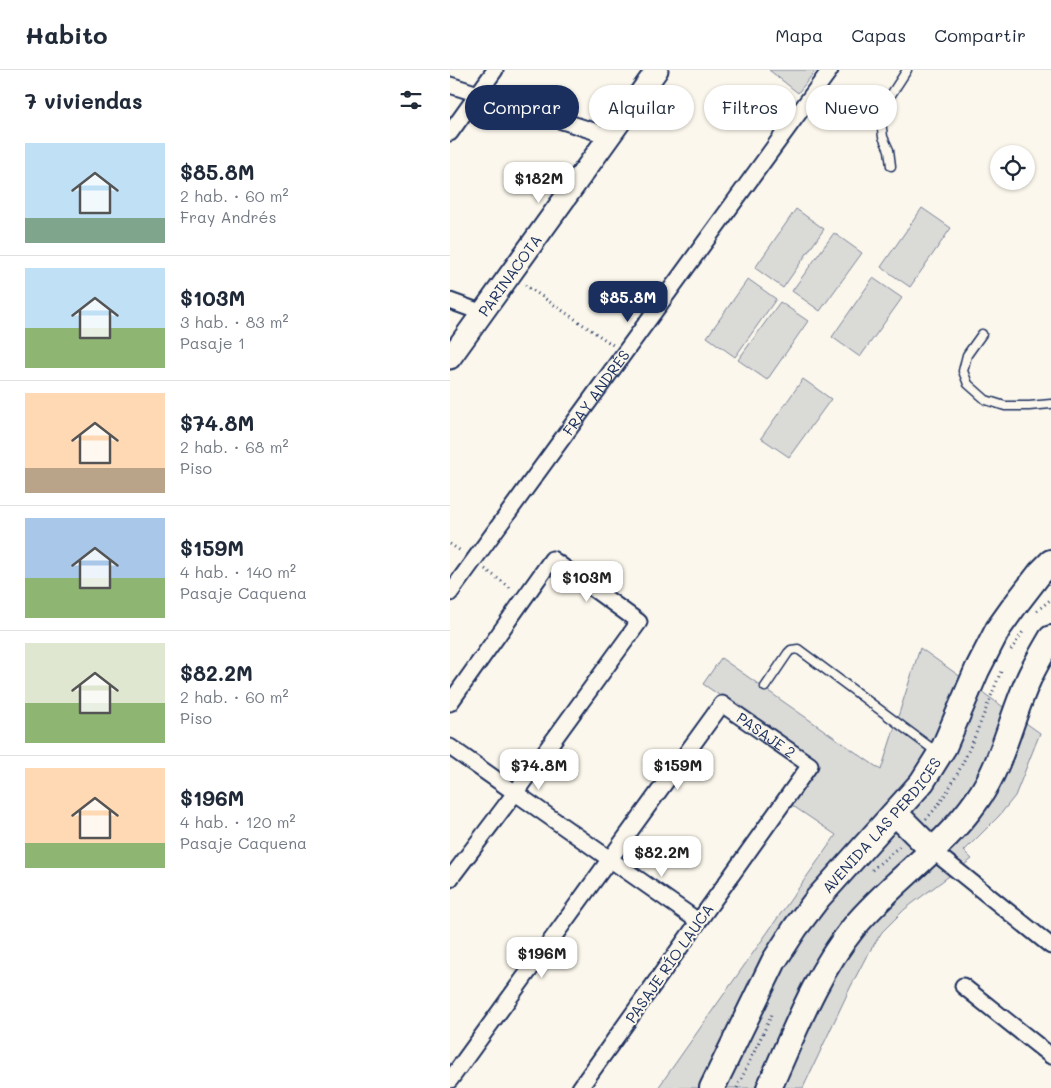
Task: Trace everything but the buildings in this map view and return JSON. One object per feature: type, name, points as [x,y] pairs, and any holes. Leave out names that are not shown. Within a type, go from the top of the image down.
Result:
[{"type":"main road","name":"AVENIDA LAS PERDICES","points":[[712,1088],[774,961],[818,898],[922,782],[940,754],[958,718],[977,670],[998,629],[1018,601],[1051,562]]},
{"type":"main road","points":[[769,1088],[819,977],[835,952],[873,905],[932,851],[966,816],[987,784],[999,759],[1031,674],[1051,638]]},
{"type":"main road","points":[[895,813],[932,851]]},
{"type":"street","points":[[484,85],[495,70]]},
{"type":"street","name":"PARINACOTA","points":[[450,358],[657,70]]},
{"type":"street","name":"FRAY ANDRÉS","points":[[450,593],[830,70]]},
{"type":"street","points":[[450,85],[465,90]]},
{"type":"street","points":[[450,133],[465,111]]},
{"type":"street","points":[[579,126],[610,136]]},
{"type":"street","points":[[450,301],[483,312]]},
{"type":"street","points":[[450,703],[552,560],[639,622],[450,879]]},
{"type":"street","name":"PASAJE 2","points":[[610,860],[722,704],[810,765]]},
{"type":"street","points":[[450,747],[698,921]]},
{"type":"street","name":"PASAJE RÍO LAUCA","points":[[580,1088],[810,765]]},
{"type":"street","points":[[932,851],[1051,946]]},
{"type":"street","points":[[450,1080],[610,860]]},
{"type":"street","points":[[963,986],[1051,1056]]},
{"type":"lane","points":[[891,166],[889,150],[883,137],[881,121],[887,101],[907,70]]},
{"type":"lane","points":[[982,334],[967,355],[963,371],[968,384],[986,400],[1005,406],[1051,404]]},
{"type":"lane","points":[[764,686],[788,653],[791,650],[798,649],[940,754]]},
{"type":"path","points":[[510,275],[624,353]]},
{"type":"path","points":[[474,560],[524,598]]},
{"type":"shaded area","points":[[769,70],[816,70],[798,93],[796,91],[796,85],[788,85]]},
{"type":"shaded area","points":[[922,208],[951,228],[910,287],[881,267]]},
{"type":"shaded area","points":[[796,209],[824,229],[783,288],[755,268]]},
{"type":"shaded area","points":[[834,233],[862,253],[820,311],[792,291]]},
{"type":"shaded area","points":[[873,278],[902,298],[860,357],[832,337]]},
{"type":"shaded area","points":[[748,279],[776,299],[735,357],[707,337]]},
{"type":"shaded area","points":[[780,302],[808,321],[767,380],[738,360]]},
{"type":"shaded area","points":[[803,379],[831,399],[789,457],[761,438]]},
{"type":"shaded area","points":[[920,648],[1040,733],[1015,796],[999,816],[964,851],[972,859],[905,909],[882,932],[850,988],[803,1088],[658,1088],[836,835],[790,804],[818,763],[703,684],[721,658],[881,770]]}]
